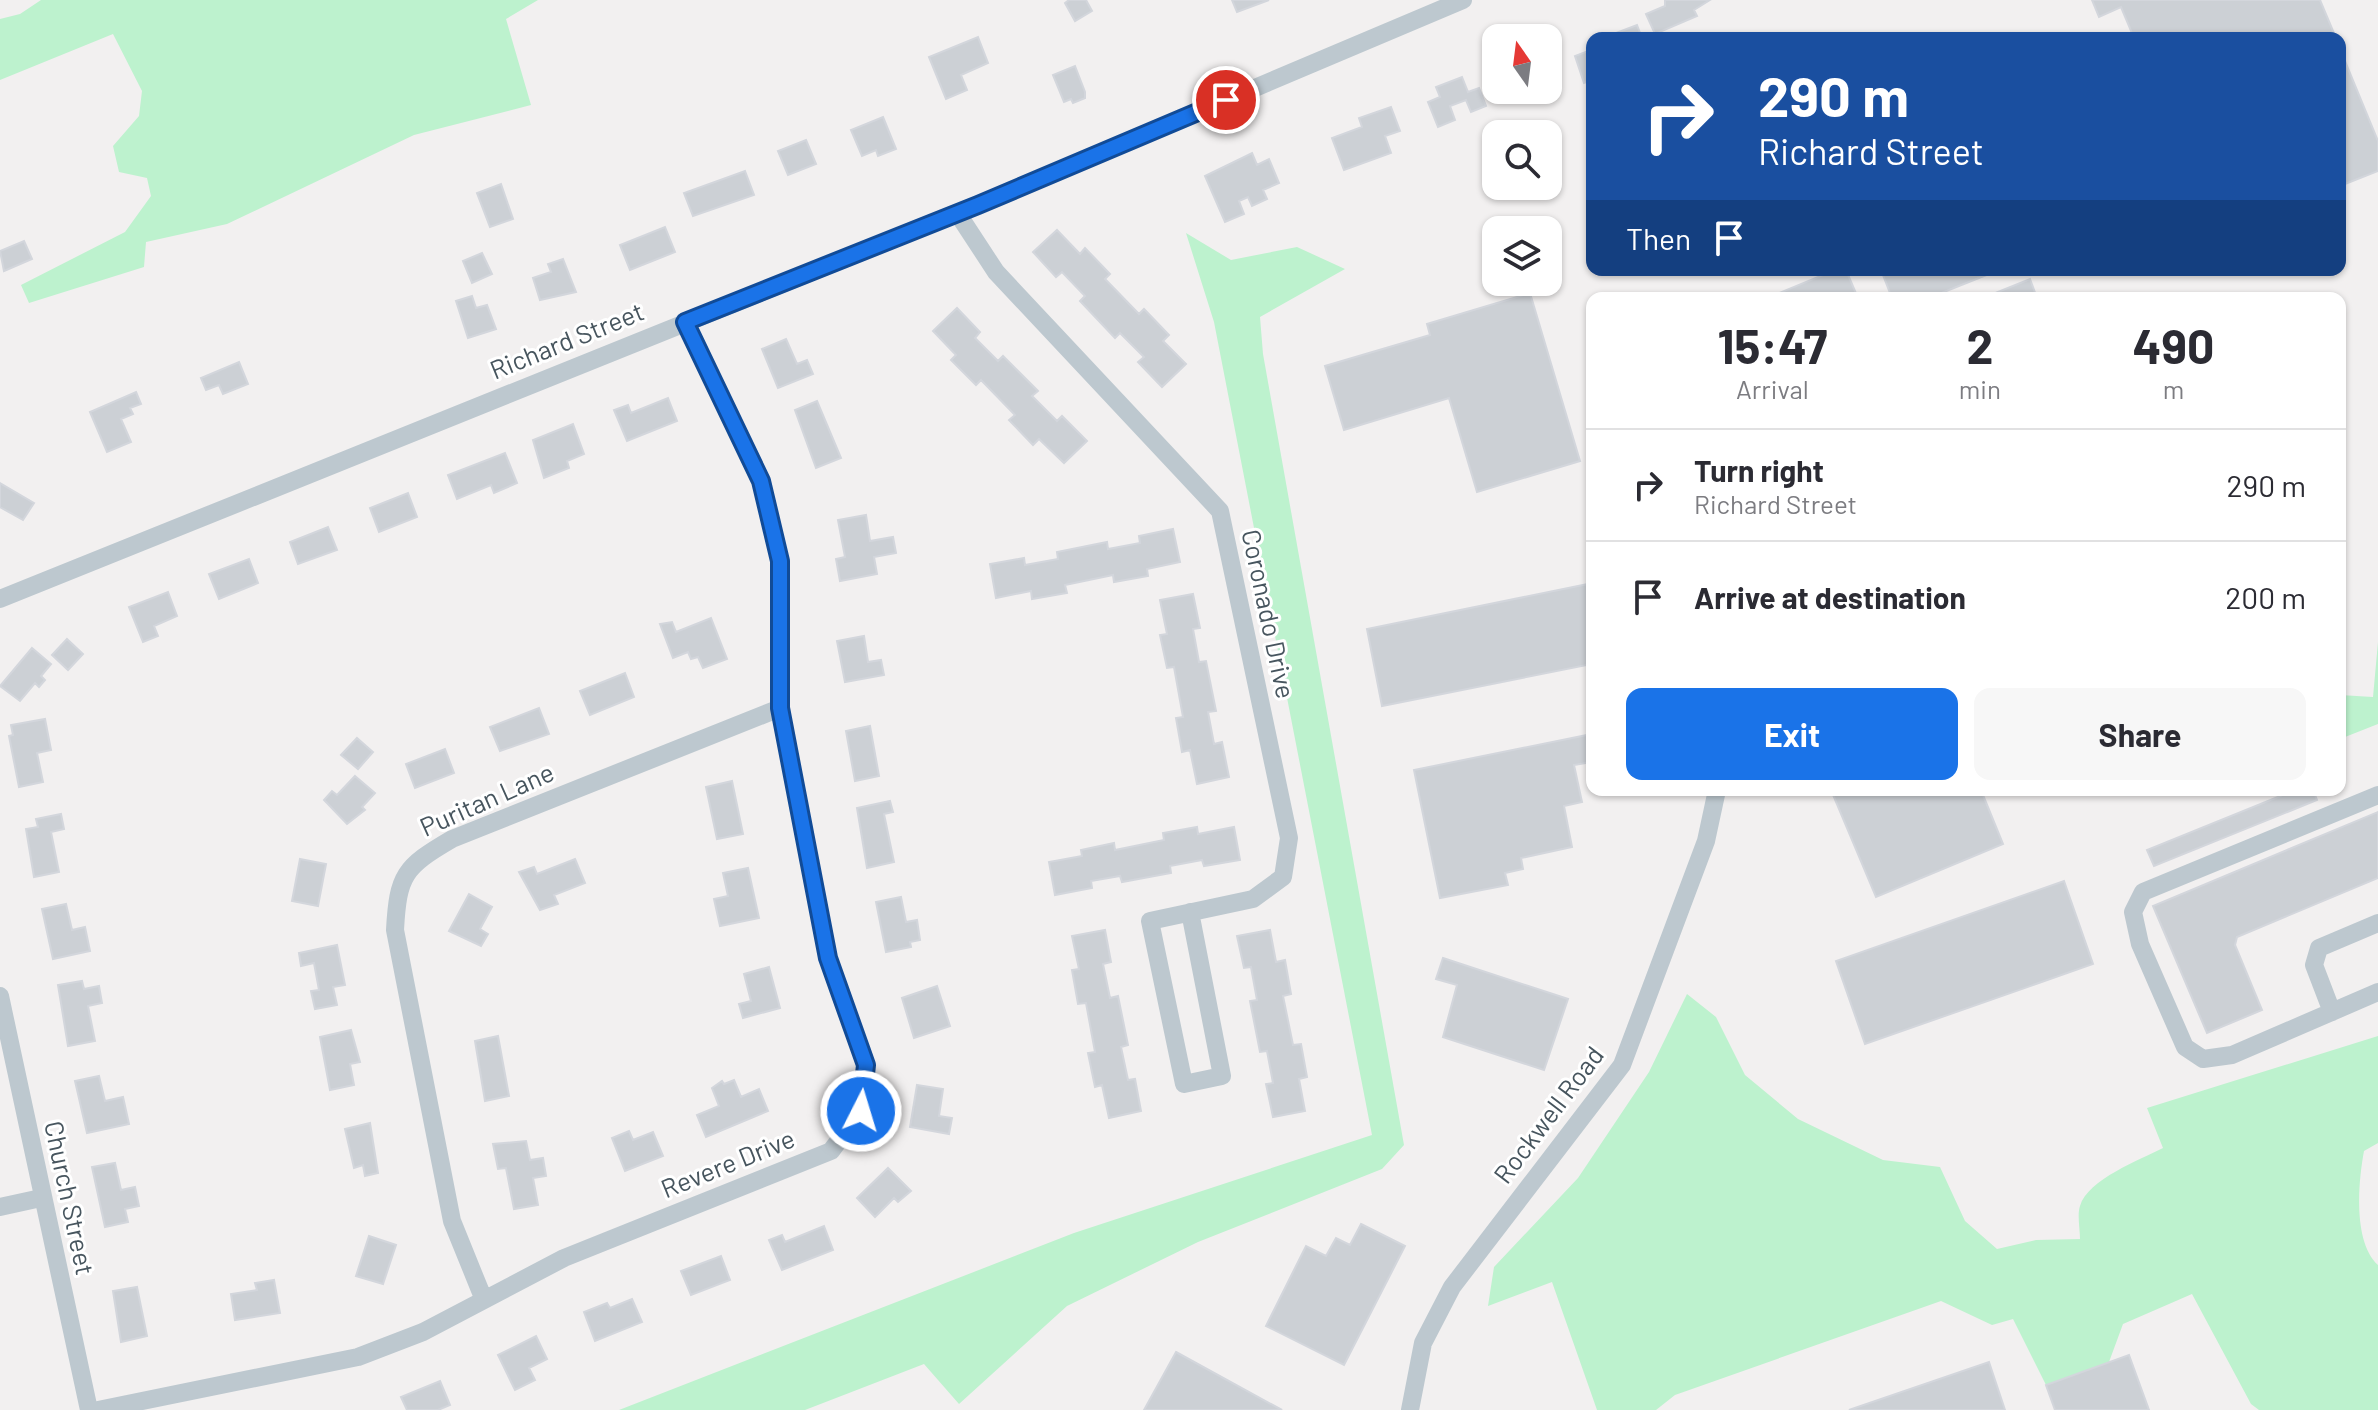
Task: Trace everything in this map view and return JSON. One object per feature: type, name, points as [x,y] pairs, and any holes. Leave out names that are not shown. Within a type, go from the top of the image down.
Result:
[{"type":"street","name":"Richard Street","points":[[0,599],[958,214],[1463,0]]},
{"type":"street","name":"Coronado Drive","points":[[958,214],[996,272],[1220,511],[1289,838],[1283,877],[1253,899],[1190,912],[1150,921],[1184,1084],[1222,1076],[1190,912]]},
{"type":"street","name":"Revere Drive","points":[[98,1410],[358,1357],[423,1332],[564,1258],[831,1151],[861,1111],[866,1065],[828,958],[780,708],[780,561],[761,481],[685,322]]},
{"type":"street","name":"Puritan Lane","points":[[484,1300],[452,1221],[395,930],[397,893],[414,861],[452,839],[780,708]]},
{"type":"street","points":[[2378,795],[2143,892],[2133,912],[2140,944],[2185,1047],[2203,1059],[2232,1055],[2378,992]]},
{"type":"street","name":"Rockwell Road","points":[[1410,1410],[1423,1343],[1452,1287],[1622,1065],[1706,841],[1716,796]]},
{"type":"street","points":[[2332,1012],[2314,965],[2319,948],[2378,923]]},
{"type":"street","name":"Church Street","points":[[0,996],[89,1410]]},
{"type":"street","points":[[0,1207],[41,1198]]},
{"type":"green space","points":[[41,0],[538,0],[506,19],[531,105],[414,135],[227,224],[146,242],[144,267],[29,303],[21,285],[125,232],[151,196],[147,178],[119,172],[113,146],[139,116],[142,91],[113,34],[0,80],[0,19],[20,14]]},
{"type":"green space","points":[[1186,233],[1231,260],[1297,247],[1345,269],[1260,317],[1263,354],[1404,1145],[1382,1169],[1198,1242],[1067,1306],[959,1404],[924,1364],[805,1410],[619,1410],[1074,1233],[1372,1135],[1214,322]]},
{"type":"green space","points":[[2378,642],[2378,724],[2346,737],[2346,695],[2373,697]]},
{"type":"green space","points":[[1687,994],[1716,1017],[1745,1075],[1798,1119],[1883,1160],[1940,1167],[1965,1221],[1997,1249],[2036,1240],[2080,1239],[2080,1206],[2093,1187],[2116,1171],[2163,1148],[2147,1108],[2378,1036],[2378,1143],[2364,1151],[2359,1211],[2364,1242],[2378,1265],[2378,1410],[2259,1410],[2251,1404],[2192,1294],[2123,1324],[2109,1362],[2046,1385],[2013,1319],[1992,1325],[1941,1301],[1675,1395],[1656,1410],[1597,1410],[1552,1282],[1488,1306],[1494,1267],[1578,1178],[1649,1072]]},
{"type":"building","points":[[1069,0],[1086,0],[1092,11],[1075,21],[1065,3]]},
{"type":"building","points":[[1232,0],[1269,0],[1237,12]]},
{"type":"building","points":[[1665,0],[1710,0],[1694,10],[1697,16],[1654,32],[1646,14],[1665,6]]},
{"type":"building","points":[[2092,0],[2320,0],[2333,32],[2131,32],[2121,7],[2099,17]]},
{"type":"building","points":[[1637,25],[1640,32],[1619,32]]},
{"type":"building","points":[[978,37],[988,63],[961,75],[967,90],[946,99],[929,57]]},
{"type":"building","points":[[1586,52],[1586,82],[1584,83],[1575,56]]},
{"type":"building","points":[[2346,64],[2378,141],[2378,171],[2346,184]]},
{"type":"building","points":[[1075,66],[1085,98],[1073,103],[1071,99],[1064,102],[1053,75]]},
{"type":"building","points":[[1462,77],[1468,92],[1479,88],[1482,104],[1486,106],[1471,112],[1466,100],[1450,106],[1455,120],[1438,127],[1428,102],[1440,97],[1436,87]]},
{"type":"building","points":[[1391,107],[1400,131],[1385,136],[1391,153],[1344,170],[1332,138],[1362,127],[1359,118]]},
{"type":"building","points":[[883,117],[896,149],[878,156],[876,150],[862,156],[851,130]]},
{"type":"building","points":[[806,140],[816,164],[788,175],[778,151]]},
{"type":"building","points":[[1252,153],[1257,165],[1269,159],[1279,183],[1263,190],[1267,199],[1252,206],[1248,197],[1239,201],[1244,214],[1225,222],[1205,176]]},
{"type":"building","points":[[745,171],[754,195],[693,216],[684,193]]},
{"type":"building","points":[[501,184],[513,219],[490,227],[477,193]]},
{"type":"building","points":[[665,227],[675,252],[630,270],[620,245]]},
{"type":"building","points":[[1057,230],[1080,254],[1085,248],[1110,274],[1105,279],[1139,314],[1144,309],[1169,335],[1163,341],[1186,364],[1162,387],[1138,362],[1144,357],[1120,333],[1115,338],[1080,301],[1085,296],[1062,272],[1056,277],[1033,252]]},
{"type":"building","points":[[24,241],[32,259],[4,271],[0,251]]},
{"type":"building","points":[[482,253],[492,274],[472,283],[463,261]]},
{"type":"building","points":[[563,259],[576,292],[540,300],[533,278],[551,272],[548,264]]},
{"type":"building","points":[[1820,276],[1849,276],[1855,292],[1782,292]]},
{"type":"building","points":[[1883,276],[1984,276],[1944,292],[1890,292]]},
{"type":"building","points":[[2030,279],[2035,292],[1998,292]]},
{"type":"building","points":[[472,296],[476,308],[487,305],[496,329],[468,338],[456,301]]},
{"type":"building","points":[[1520,296],[1531,296],[1580,461],[1477,492],[1449,398],[1344,430],[1325,366],[1430,335],[1427,324]]},
{"type":"building","points":[[957,308],[980,332],[975,338],[998,361],[1003,356],[1038,391],[1032,396],[1057,421],[1062,416],[1087,441],[1064,463],[1039,439],[1033,445],[1009,420],[1015,415],[981,380],[976,385],[951,360],[956,355],[933,331]]},
{"type":"building","points":[[786,339],[797,364],[807,360],[813,374],[778,388],[762,349]]},
{"type":"building","points":[[239,362],[248,384],[223,394],[219,385],[206,390],[201,378]]},
{"type":"building","points":[[136,392],[141,404],[130,408],[133,414],[121,419],[131,442],[107,452],[90,412]]},
{"type":"building","points":[[668,398],[677,421],[627,441],[614,410],[628,405],[631,413]]},
{"type":"building","points":[[817,401],[841,458],[816,468],[795,410]]},
{"type":"building","points":[[573,424],[584,454],[567,461],[569,468],[544,478],[533,440]]},
{"type":"building","points":[[505,453],[517,483],[494,493],[491,485],[457,499],[448,475]]},
{"type":"building","points":[[0,483],[34,503],[23,520],[0,507]]},
{"type":"building","points":[[408,493],[417,517],[379,532],[370,508]]},
{"type":"building","points":[[866,515],[870,541],[893,537],[896,553],[874,557],[877,574],[840,581],[836,559],[845,557],[838,520]]},
{"type":"building","points":[[328,527],[337,550],[298,564],[290,542]]},
{"type":"building","points":[[1173,529],[1180,562],[1147,569],[1148,576],[1114,582],[1113,575],[1065,585],[1067,593],[1032,599],[1031,591],[996,598],[990,564],[1024,558],[1025,565],[1058,559],[1057,552],[1107,542],[1108,549],[1140,543],[1139,536]]},
{"type":"building","points":[[249,559],[258,583],[219,599],[209,574]]},
{"type":"building","points":[[1586,584],[1586,665],[1382,706],[1367,629]]},
{"type":"building","points":[[168,592],[177,616],[154,626],[158,636],[143,642],[129,607]]},
{"type":"building","points":[[1193,594],[1200,628],[1193,629],[1199,662],[1206,661],[1216,711],[1208,712],[1214,744],[1222,742],[1229,777],[1197,784],[1190,750],[1182,752],[1176,718],[1183,717],[1174,667],[1167,668],[1160,635],[1167,634],[1160,600]]},
{"type":"building","points":[[711,618],[727,659],[703,668],[698,657],[691,659],[688,652],[673,658],[660,624],[672,622],[676,632]]},
{"type":"building","points":[[864,636],[868,662],[881,660],[884,675],[845,682],[837,641]]},
{"type":"building","points":[[67,639],[83,654],[68,670],[52,655]]},
{"type":"building","points":[[32,648],[51,664],[41,676],[45,680],[39,687],[35,683],[20,701],[0,686]]},
{"type":"building","points":[[625,673],[634,697],[590,715],[580,691]]},
{"type":"building","points":[[539,708],[549,734],[500,751],[490,727]]},
{"type":"building","points":[[45,719],[51,750],[37,753],[43,782],[19,787],[9,736],[13,735],[11,725]]},
{"type":"building","points":[[870,726],[879,776],[855,781],[846,731]]},
{"type":"building","points":[[1586,735],[1586,763],[1574,765],[1582,802],[1564,806],[1572,847],[1521,858],[1523,869],[1505,873],[1508,885],[1440,898],[1414,770]]},
{"type":"building","points":[[357,738],[373,752],[358,769],[341,755]]},
{"type":"building","points":[[445,749],[454,773],[415,788],[406,764]]},
{"type":"building","points":[[355,776],[375,793],[362,807],[365,810],[347,824],[324,800],[332,791],[337,795]]},
{"type":"building","points":[[732,781],[743,834],[717,839],[706,787]]},
{"type":"building","points":[[1834,796],[1983,796],[2003,844],[1876,897]]},
{"type":"building","points":[[2280,796],[2315,796],[2317,800],[2154,866],[2147,850]]},
{"type":"building","points":[[890,801],[893,812],[884,814],[894,862],[867,868],[857,808]]},
{"type":"building","points":[[2378,812],[2378,878],[2237,937],[2235,945],[2262,1010],[2207,1033],[2153,906]]},
{"type":"building","points":[[61,814],[64,829],[51,832],[59,872],[34,877],[26,829],[38,827],[36,819]]},
{"type":"building","points":[[1197,827],[1198,834],[1234,827],[1240,860],[1204,866],[1202,860],[1170,866],[1171,873],[1122,882],[1120,876],[1091,881],[1092,888],[1055,895],[1049,862],[1082,856],[1081,850],[1114,843],[1115,850],[1164,840],[1163,833]]},
{"type":"building","points":[[300,859],[326,864],[318,906],[292,901]]},
{"type":"building","points":[[575,859],[585,883],[554,895],[558,904],[540,910],[519,872],[534,867],[537,874]]},
{"type":"building","points":[[748,868],[759,918],[720,926],[714,899],[728,896],[723,873]]},
{"type":"building","points":[[2064,881],[2093,964],[1865,1044],[1836,961]]},
{"type":"building","points":[[469,894],[492,907],[480,929],[488,934],[481,946],[449,931]]},
{"type":"building","points":[[901,897],[906,922],[917,920],[920,940],[910,942],[911,947],[886,952],[876,902]]},
{"type":"building","points":[[66,904],[72,930],[85,927],[90,951],[53,959],[42,909]]},
{"type":"building","points":[[1105,930],[1111,962],[1103,964],[1110,998],[1118,996],[1128,1045],[1121,1047],[1128,1080],[1135,1079],[1141,1111],[1109,1118],[1102,1085],[1095,1087],[1088,1053],[1095,1052],[1086,1003],[1078,1004],[1072,970],[1079,969],[1072,936]]},
{"type":"building","points":[[1270,930],[1276,962],[1285,960],[1291,994],[1283,996],[1293,1045],[1301,1044],[1307,1077],[1299,1079],[1305,1111],[1273,1117],[1266,1084],[1273,1083],[1267,1051],[1260,1052],[1250,1001],[1257,1000],[1251,967],[1244,968],[1237,936]]},
{"type":"building","points":[[337,945],[345,985],[333,987],[337,1005],[315,1009],[311,991],[319,990],[314,963],[301,966],[299,953]]},
{"type":"building","points":[[1443,958],[1568,999],[1544,1070],[1443,1037],[1457,985],[1436,979]]},
{"type":"building","points":[[769,967],[780,1008],[743,1018],[739,1004],[751,1001],[744,974]]},
{"type":"building","points":[[82,981],[84,989],[99,986],[102,1003],[88,1006],[95,1041],[68,1046],[58,985]]},
{"type":"building","points":[[937,986],[950,1026],[914,1038],[902,998]]},
{"type":"building","points":[[351,1030],[360,1062],[350,1064],[354,1085],[330,1090],[320,1037]]},
{"type":"building","points":[[498,1036],[509,1096],[485,1101],[475,1041]]},
{"type":"building","points":[[99,1076],[105,1101],[123,1097],[129,1124],[87,1133],[75,1081]]},
{"type":"building","points":[[734,1080],[741,1097],[759,1089],[768,1111],[706,1137],[697,1115],[719,1106],[712,1088],[722,1081],[724,1084]]},
{"type":"building","points":[[917,1085],[943,1089],[939,1116],[952,1118],[949,1134],[910,1127]]},
{"type":"building","points":[[370,1123],[378,1173],[365,1176],[363,1165],[354,1168],[345,1129]]},
{"type":"building","points":[[629,1131],[633,1140],[653,1132],[663,1156],[625,1171],[612,1138]]},
{"type":"building","points":[[526,1141],[530,1160],[543,1158],[546,1176],[533,1178],[538,1205],[514,1209],[506,1168],[498,1169],[493,1144]]},
{"type":"building","points":[[115,1163],[121,1190],[135,1187],[139,1206],[125,1209],[128,1222],[105,1227],[92,1167]]},
{"type":"building","points":[[888,1168],[911,1191],[898,1202],[894,1198],[875,1217],[857,1198]]},
{"type":"building","points":[[1361,1224],[1405,1246],[1344,1365],[1266,1326],[1306,1246],[1326,1256],[1336,1238],[1350,1245]]},
{"type":"building","points":[[824,1226],[833,1250],[782,1270],[769,1240],[782,1235],[785,1242]]},
{"type":"building","points":[[369,1236],[396,1245],[383,1284],[356,1276]]},
{"type":"building","points":[[721,1256],[730,1280],[691,1295],[681,1271]]},
{"type":"building","points":[[274,1280],[280,1313],[235,1320],[231,1294],[257,1290],[255,1283]]},
{"type":"building","points":[[137,1287],[147,1336],[121,1342],[113,1291]]},
{"type":"building","points":[[632,1299],[642,1322],[595,1341],[584,1312],[607,1303],[610,1308]]},
{"type":"building","points":[[536,1336],[547,1359],[529,1368],[535,1380],[515,1390],[498,1355]]},
{"type":"building","points":[[1176,1352],[1282,1410],[1144,1410]]},
{"type":"building","points":[[2129,1355],[2149,1410],[2055,1410],[2046,1385]]},
{"type":"building","points":[[1989,1362],[2005,1410],[1849,1410]]},
{"type":"building","points":[[440,1381],[450,1405],[438,1410],[407,1410],[401,1397]]},
{"type":"route","points":[[861,1111],[866,1065],[828,958],[780,708],[780,561],[761,481],[685,322],[978,205],[1226,100]]}]
